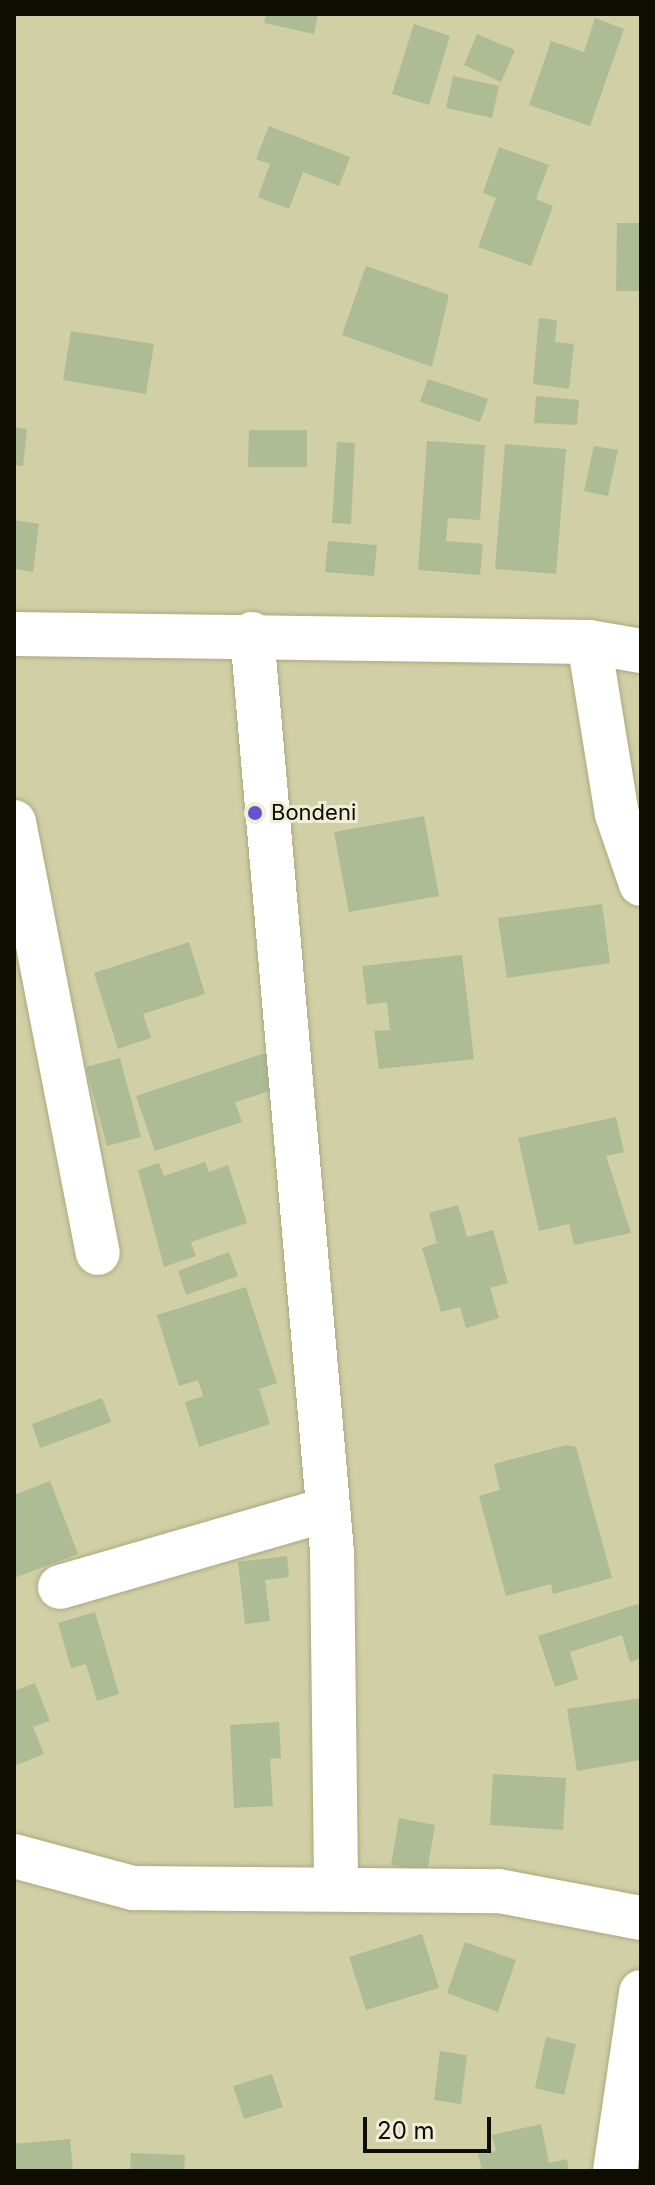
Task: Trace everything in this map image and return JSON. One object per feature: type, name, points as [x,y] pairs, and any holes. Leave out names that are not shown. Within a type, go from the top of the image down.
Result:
[{"type":"street","points":[[14,634],[252,634],[589,642],[641,651]]},
{"type":"street","points":[[252,634],[328,1509],[336,1884]]},
{"type":"street","points":[[589,642],[617,814],[641,884]]},
{"type":"street","points":[[14,822],[98,1253]]},
{"type":"street","points":[[60,1587],[328,1509]]},
{"type":"street","points":[[14,1856],[133,1888],[210,1893],[336,1884],[499,1891],[641,1918]]},
{"type":"street","points":[[615,2171],[641,1992]]},
{"type":"building","points":[[266,14],[318,14],[314,34],[264,23]]},
{"type":"building","points":[[595,18],[624,29],[590,126],[529,105],[551,41],[584,52]]},
{"type":"building","points":[[414,24],[450,36],[429,105],[392,94]]},
{"type":"building","points":[[477,34],[515,50],[501,82],[464,65]]},
{"type":"building","points":[[453,76],[499,86],[492,118],[446,108]]},
{"type":"building","points":[[269,126],[350,157],[339,186],[303,172],[289,209],[258,197],[270,164],[256,159]]},
{"type":"building","points":[[499,147],[549,165],[536,199],[553,206],[531,266],[478,247],[496,198],[483,193]]},
{"type":"building","points":[[617,223],[641,223],[641,291],[616,291]]},
{"type":"building","points":[[366,266],[449,295],[432,367],[342,335]]},
{"type":"building","points":[[539,318],[557,320],[555,342],[574,344],[569,389],[533,384]]},
{"type":"building","points":[[71,331],[154,344],[146,394],[63,380]]},
{"type":"building","points":[[428,379],[488,399],[480,422],[420,402]]},
{"type":"building","points":[[536,396],[579,400],[577,425],[534,423]]},
{"type":"building","points":[[14,427],[27,429],[23,466],[14,465]]},
{"type":"building","points":[[249,430],[307,430],[307,467],[248,467]]},
{"type":"building","points":[[427,441],[485,445],[480,520],[448,518],[446,541],[483,544],[480,575],[418,570]]},
{"type":"building","points":[[337,442],[355,443],[351,524],[332,523]]},
{"type":"building","points":[[505,444],[566,449],[556,574],[495,569]]},
{"type":"building","points":[[594,446],[618,450],[608,496],[584,491]]},
{"type":"building","points":[[14,520],[39,524],[33,572],[14,569]]},
{"type":"building","points":[[328,541],[377,545],[374,576],[325,572]]},
{"type":"building","points":[[424,816],[439,896],[349,912],[334,832]]},
{"type":"building","points":[[602,904],[610,963],[507,978],[498,918]]},
{"type":"building","points":[[189,942],[205,994],[143,1014],[151,1038],[118,1049],[94,973]]},
{"type":"building","points":[[462,955],[474,1059],[379,1069],[374,1031],[390,1030],[387,1002],[367,1005],[362,966]]},
{"type":"building","points":[[277,1049],[289,1085],[235,1102],[242,1122],[155,1151],[136,1096]]},
{"type":"building","points":[[120,1058],[141,1137],[107,1146],[86,1067]]},
{"type":"building","points":[[616,1117],[624,1152],[606,1156],[631,1233],[574,1245],[569,1224],[539,1231],[518,1138]]},
{"type":"building","points":[[205,1162],[209,1172],[228,1165],[247,1223],[191,1242],[196,1256],[164,1267],[138,1170],[159,1163],[164,1176]]},
{"type":"building","points":[[458,1205],[467,1237],[493,1230],[508,1283],[490,1288],[499,1318],[466,1328],[460,1307],[441,1312],[422,1248],[437,1243],[429,1213]]},
{"type":"building","points":[[229,1252],[238,1276],[186,1295],[178,1271]]},
{"type":"building","points":[[246,1287],[277,1383],[259,1389],[270,1424],[199,1447],[185,1402],[203,1396],[198,1380],[179,1386],[157,1315]]},
{"type":"building","points":[[102,1398],[111,1422],[40,1448],[32,1424]]},
{"type":"building","points":[[567,1445],[576,1447],[612,1578],[553,1594],[551,1584],[506,1596],[479,1496],[500,1490],[494,1464]]},
{"type":"building","points":[[50,1481],[78,1554],[14,1578],[14,1495]]},
{"type":"building","points":[[287,1556],[289,1577],[265,1580],[270,1621],[245,1624],[238,1562]]},
{"type":"building","points":[[641,1603],[641,1658],[630,1662],[622,1635],[570,1652],[578,1679],[555,1687],[538,1636]]},
{"type":"building","points":[[95,1612],[119,1694],[97,1701],[86,1664],[71,1668],[58,1623]]},
{"type":"building","points":[[35,1683],[50,1721],[33,1727],[44,1754],[14,1766],[14,1691]]},
{"type":"building","points":[[641,1698],[641,1760],[577,1771],[567,1709]]},
{"type":"building","points":[[279,1722],[281,1758],[270,1759],[273,1806],[234,1808],[230,1725]]},
{"type":"building","points":[[493,1774],[566,1778],[563,1830],[490,1825]]},
{"type":"building","points":[[399,1818],[435,1825],[427,1872],[391,1865]]},
{"type":"building","points":[[422,1934],[439,1988],[366,2010],[349,1957]]},
{"type":"building","points":[[465,1942],[516,1960],[498,2012],[447,1993]]},
{"type":"building","points":[[546,2037],[576,2044],[564,2095],[535,2088]]},
{"type":"building","points":[[440,2051],[467,2055],[461,2104],[434,2100]]},
{"type":"building","points":[[272,2074],[283,2107],[244,2119],[233,2086]]},
{"type":"building","points":[[541,2124],[549,2163],[567,2159],[569,2171],[482,2171],[478,2154],[496,2151],[492,2135]]},
{"type":"building","points":[[70,2139],[73,2171],[14,2171],[14,2144]]},
{"type":"building","points":[[131,2153],[185,2155],[184,2171],[130,2171]]},
{"type":"place","name":"Bondeni","points":[[255,813]]}]
